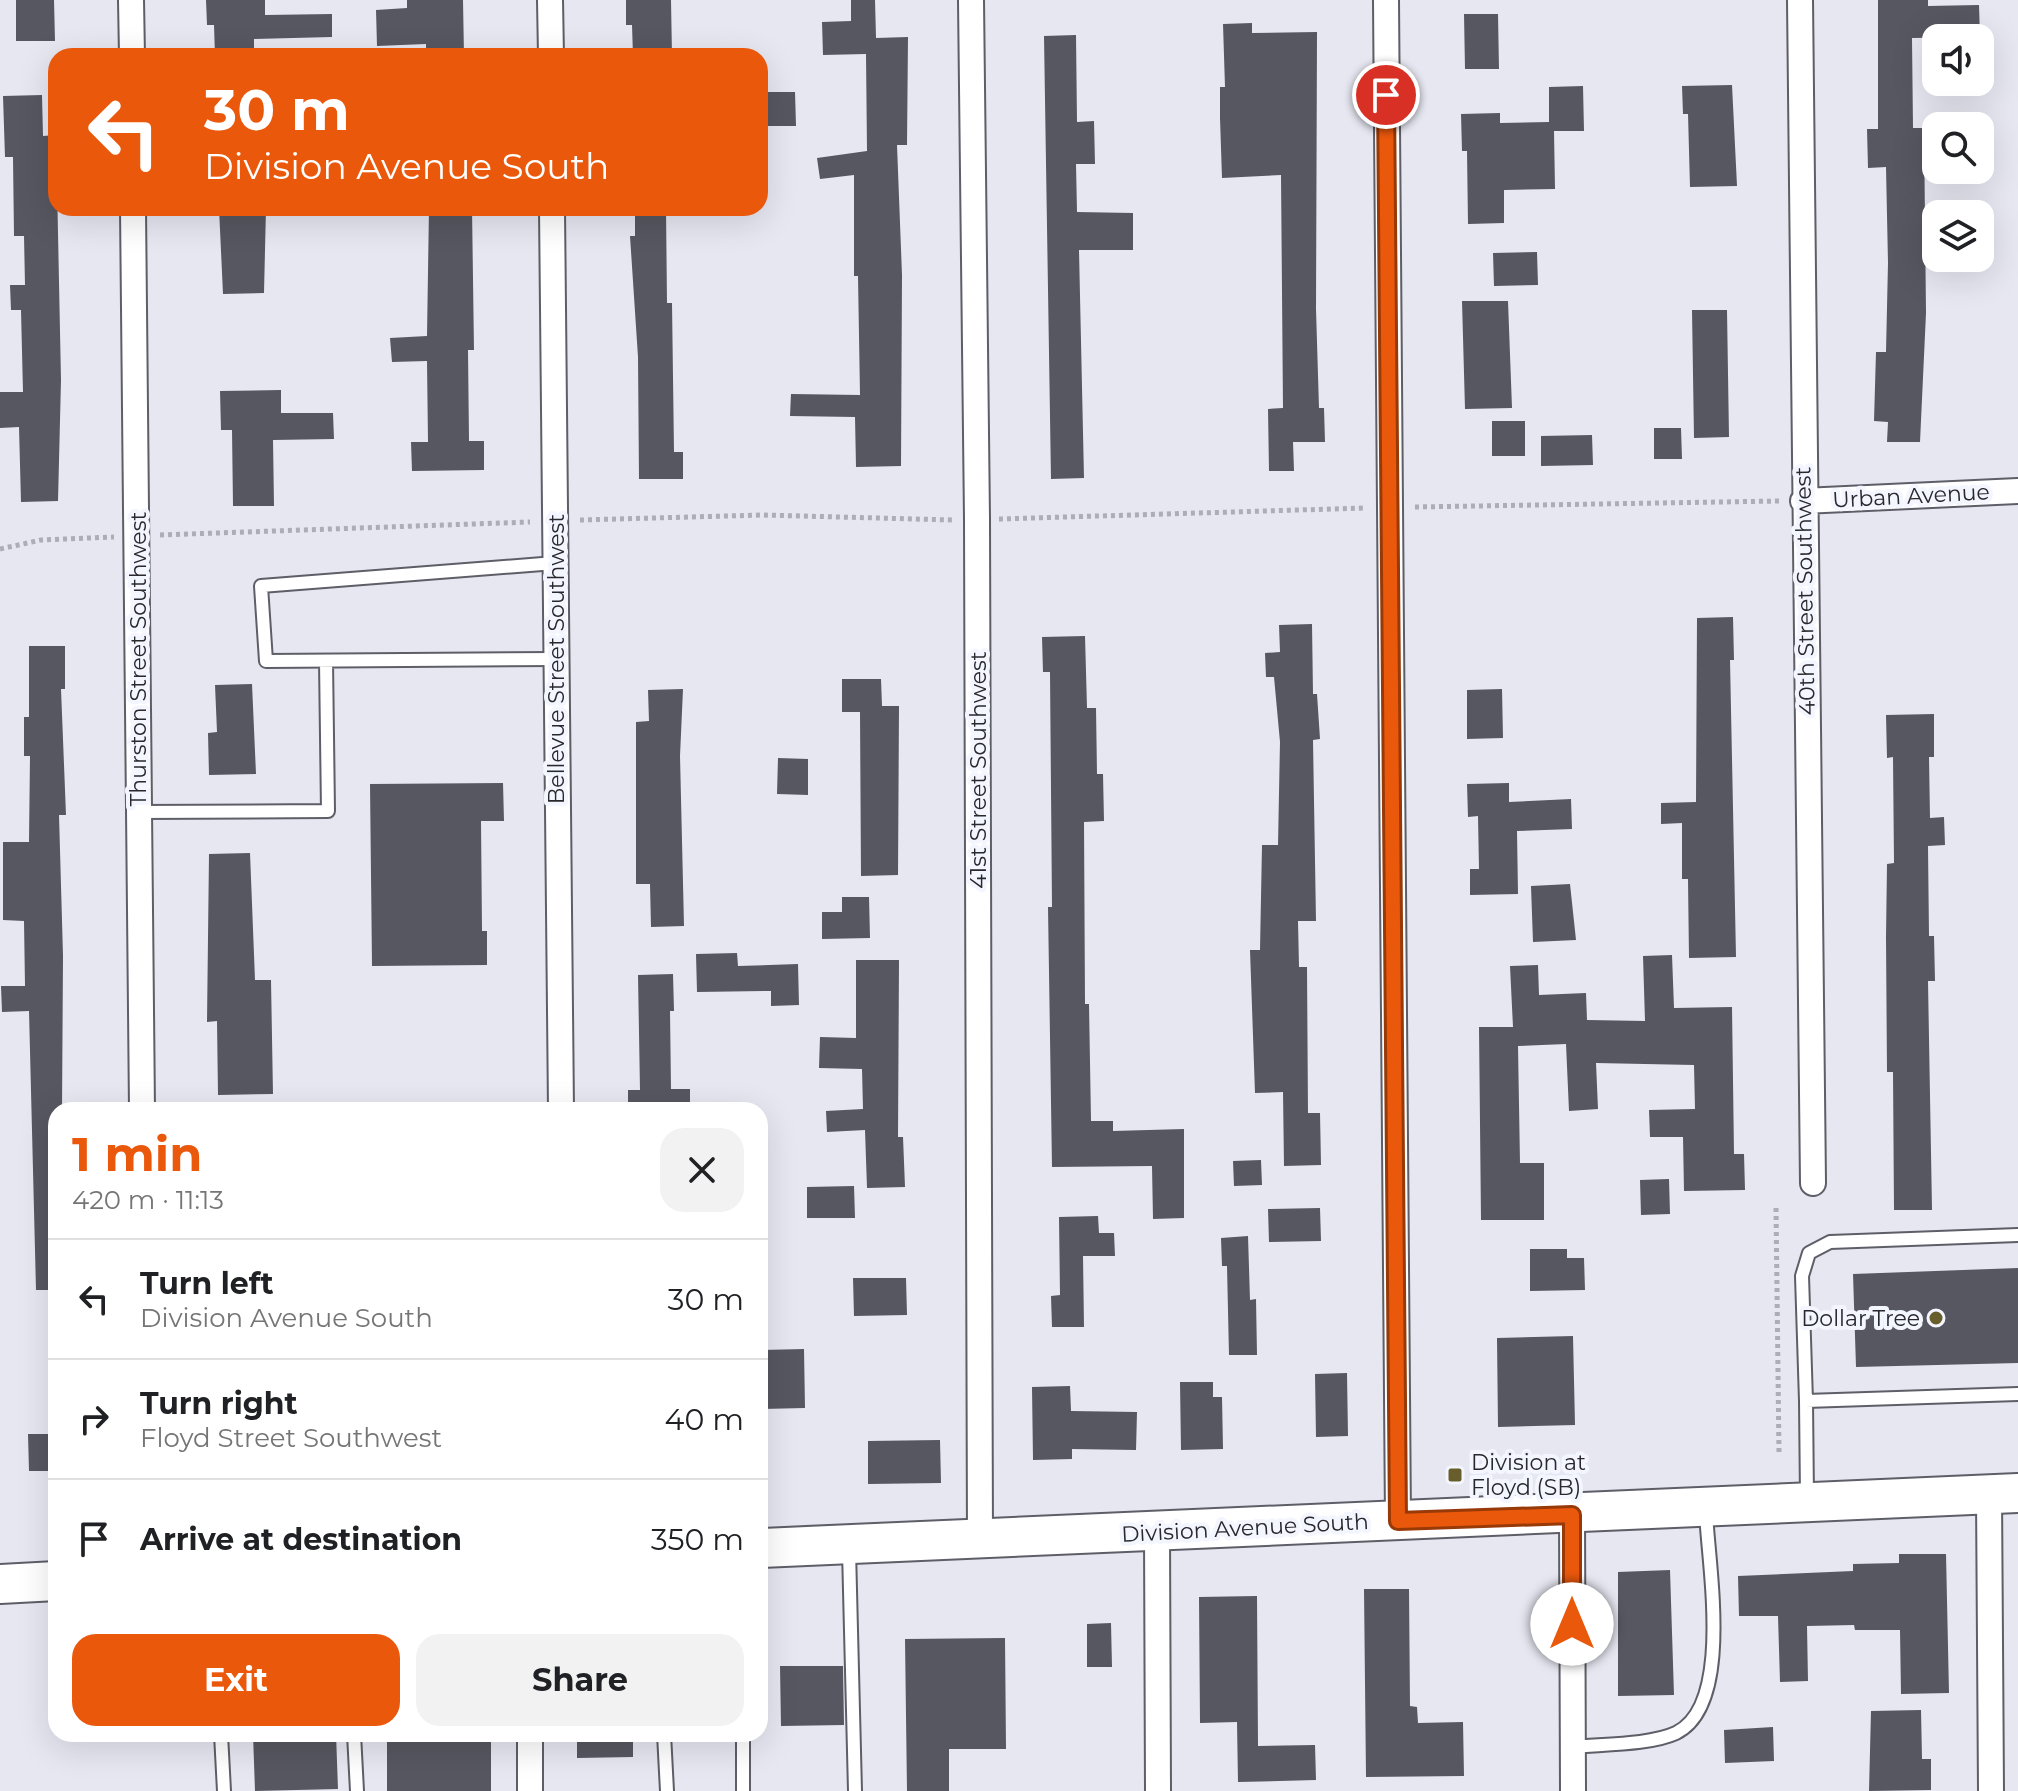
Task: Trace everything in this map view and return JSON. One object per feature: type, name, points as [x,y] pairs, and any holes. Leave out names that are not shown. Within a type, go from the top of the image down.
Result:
[{"type":"main road","name":"Division Avenue South","points":[[768,1548],[2004,1494]]},
{"type":"main road","points":[[0,1584],[48,1581]]},
{"type":"street","points":[[131,0],[132,48]]},
{"type":"street","points":[[550,0],[551,48]]},
{"type":"street","name":"41st Street Southwest","points":[[971,0],[977,519],[980,1540]]},
{"type":"street","points":[[1386,0],[1398,1521]]},
{"type":"street","name":"40th Street Southwest","points":[[1800,0],[1803,501],[1813,1183]]},
{"type":"street","name":"Thurston Street Southwest","points":[[133,216],[142,1102]]},
{"type":"street","name":"Bellevue Street Southwest","points":[[552,216],[561,1102]]},
{"type":"street","name":"Urban Avenue","points":[[1803,501],[2018,491]]},
{"type":"street","points":[[1991,1791],[2004,1494]]},
{"type":"street","points":[[1572,1515],[1573,1791]]},
{"type":"street","points":[[1157,1532],[1158,1791]]},
{"type":"street","points":[[530,1742],[530,1791]]},
{"type":"lane","points":[[555,563],[261,586],[266,661],[556,659]]},
{"type":"lane","points":[[138,812],[328,811],[326,661]]},
{"type":"lane","points":[[1807,1503],[1802,1276],[1809,1253],[1830,1242],[2018,1235]]},
{"type":"lane","points":[[1806,1401],[2018,1394]]},
{"type":"lane","points":[[1572,1747],[1664,1737],[1679,1731],[1704,1702],[1711,1673],[1713,1621],[1706,1508]]},
{"type":"lane","points":[[849,1545],[855,1791]]},
{"type":"lane","points":[[221,1742],[224,1791]]},
{"type":"lane","points":[[354,1742],[357,1791]]},
{"type":"lane","points":[[664,1742],[667,1791]]},
{"type":"lane","points":[[743,1742],[743,1791]]},
{"type":"path","points":[[0,549],[41,540],[763,515],[977,519],[1803,501]]},
{"type":"path","points":[[1776,1208],[1779,1454]]},
{"type":"building","points":[[16,0],[54,0],[55,41],[16,41]]},
{"type":"building","points":[[206,0],[265,0],[265,15],[332,14],[332,37],[254,39],[254,48],[215,48],[214,25],[207,25]]},
{"type":"building","points":[[407,0],[463,0],[464,48],[426,48],[426,44],[377,46],[376,10],[407,8]]},
{"type":"building","points":[[626,0],[671,0],[672,48],[633,48],[632,25],[626,25]]},
{"type":"building","points":[[851,0],[875,0],[876,38],[908,37],[907,145],[897,145],[902,275],[901,466],[856,467],[855,417],[790,416],[791,394],[860,395],[858,276],[854,276],[854,175],[820,179],[817,158],[867,151],[866,54],[823,55],[822,22],[851,21]]},
{"type":"building","points":[[1878,0],[1928,0],[1928,6],[1979,5],[1980,24],[1922,24],[1922,38],[1912,38],[1913,128],[1922,128],[1922,184],[1925,184],[1922,272],[1926,272],[1926,313],[1920,442],[1887,442],[1888,422],[1874,421],[1876,352],[1886,352],[1888,263],[1886,167],[1868,168],[1867,129],[1878,129]]},
{"type":"building","points":[[1464,14],[1498,14],[1499,69],[1465,69]]},
{"type":"building","points":[[1252,23],[1252,33],[1317,32],[1316,309],[1319,408],[1324,408],[1325,442],[1293,442],[1294,471],[1269,471],[1268,409],[1283,408],[1281,175],[1222,178],[1220,87],[1225,87],[1223,24]]},
{"type":"building","points":[[1076,35],[1077,122],[1094,121],[1095,164],[1076,164],[1077,212],[1133,213],[1133,250],[1079,250],[1084,478],[1051,479],[1044,36]]},
{"type":"building","points":[[1732,85],[1737,186],[1690,187],[1688,114],[1683,114],[1682,86]]},
{"type":"building","points":[[1583,86],[1584,131],[1554,131],[1555,189],[1504,190],[1504,223],[1468,224],[1467,151],[1462,151],[1461,114],[1500,113],[1500,123],[1549,122],[1549,87]]},
{"type":"building","points":[[768,92],[795,92],[796,126],[768,126]]},
{"type":"building","points":[[42,95],[43,136],[48,136],[48,216],[58,216],[61,380],[58,501],[21,502],[19,427],[0,428],[0,392],[23,392],[21,310],[11,310],[10,285],[25,285],[24,236],[14,236],[13,157],[5,157],[3,96]]},
{"type":"building","points":[[219,216],[266,216],[264,293],[223,294]]},
{"type":"building","points":[[429,216],[472,216],[474,350],[468,350],[469,441],[484,441],[484,470],[412,471],[411,442],[428,442],[427,361],[392,362],[390,338],[427,336]]},
{"type":"building","points":[[635,216],[666,216],[667,303],[672,303],[674,452],[683,452],[683,479],[639,479],[638,357],[630,236],[635,236]]},
{"type":"building","points":[[1537,252],[1538,285],[1494,286],[1493,253]]},
{"type":"building","points":[[1462,301],[1508,301],[1512,408],[1465,409]]},
{"type":"building","points":[[1692,310],[1727,310],[1729,437],[1694,438]]},
{"type":"building","points":[[281,390],[281,413],[333,413],[334,439],[273,440],[274,506],[233,506],[232,430],[221,430],[220,391]]},
{"type":"building","points":[[1492,421],[1525,421],[1525,456],[1492,456]]},
{"type":"building","points":[[1654,428],[1681,428],[1682,459],[1654,459]]},
{"type":"building","points":[[1592,435],[1593,465],[1541,466],[1541,436]]},
{"type":"building","points":[[1733,617],[1734,660],[1730,660],[1736,957],[1689,958],[1688,879],[1682,879],[1682,823],[1661,824],[1661,803],[1696,802],[1697,618]]},
{"type":"building","points":[[1312,624],[1313,694],[1317,694],[1320,739],[1313,740],[1316,921],[1298,921],[1299,967],[1307,967],[1308,1113],[1320,1113],[1321,1165],[1284,1166],[1283,1092],[1255,1093],[1250,950],[1260,950],[1262,845],[1278,845],[1280,742],[1274,677],[1266,677],[1265,653],[1280,652],[1279,625]]},
{"type":"building","points":[[1085,636],[1087,708],[1096,708],[1097,774],[1103,774],[1104,821],[1084,822],[1085,1004],[1089,1004],[1091,1121],[1113,1121],[1113,1131],[1184,1129],[1184,1218],[1153,1219],[1152,1166],[1052,1167],[1048,907],[1052,907],[1050,672],[1043,672],[1042,637]]},
{"type":"building","points":[[29,646],[65,646],[65,689],[61,689],[66,815],[59,815],[63,956],[62,1102],[48,1102],[48,1290],[36,1290],[29,1011],[2,1012],[1,986],[25,986],[24,921],[3,920],[3,842],[29,842],[30,756],[24,756],[24,717],[29,717]]},
{"type":"building","points":[[842,679],[881,679],[882,706],[899,706],[898,875],[861,876],[860,712],[842,712]]},
{"type":"building","points":[[252,684],[256,774],[209,775],[208,733],[217,732],[215,685]]},
{"type":"building","points":[[683,689],[680,756],[684,926],[651,927],[650,884],[636,884],[636,722],[649,721],[648,690]]},
{"type":"building","points":[[1502,689],[1503,738],[1467,739],[1467,690]]},
{"type":"building","points":[[1934,714],[1934,757],[1929,757],[1930,818],[1944,817],[1945,845],[1928,846],[1929,936],[1934,936],[1935,981],[1928,981],[1932,1210],[1894,1210],[1893,1072],[1887,1072],[1886,937],[1887,864],[1894,863],[1893,757],[1887,758],[1886,715]]},
{"type":"building","points":[[778,758],[808,759],[808,795],[777,794]]},
{"type":"building","points":[[503,783],[504,821],[481,821],[482,931],[487,931],[487,965],[372,966],[370,784]]},
{"type":"building","points":[[1509,783],[1509,802],[1571,799],[1572,829],[1517,831],[1518,894],[1470,895],[1470,869],[1479,869],[1478,816],[1468,817],[1467,784]]},
{"type":"building","points":[[250,853],[255,980],[271,980],[273,1094],[218,1095],[217,1021],[207,1022],[209,854]]},
{"type":"building","points":[[1570,884],[1576,940],[1533,942],[1531,886]]},
{"type":"building","points":[[842,897],[869,897],[870,938],[822,939],[822,912],[842,912]]},
{"type":"building","points":[[737,953],[738,966],[798,964],[799,1005],[771,1006],[771,991],[697,992],[696,954]]},
{"type":"building","points":[[1672,955],[1674,1008],[1732,1007],[1734,1154],[1744,1154],[1745,1190],[1684,1191],[1683,1137],[1650,1137],[1649,1110],[1695,1109],[1694,1065],[1596,1063],[1598,1109],[1569,1111],[1566,1044],[1518,1046],[1520,1163],[1544,1163],[1544,1220],[1481,1220],[1479,1027],[1513,1027],[1510,966],[1538,965],[1539,995],[1586,993],[1587,1020],[1645,1021],[1643,956]]},
{"type":"building","points":[[856,960],[899,960],[898,1137],[903,1137],[905,1187],[867,1188],[865,1130],[827,1132],[826,1111],[863,1109],[862,1069],[819,1068],[820,1037],[856,1038]]},
{"type":"building","points":[[673,974],[671,1089],[690,1089],[690,1102],[628,1102],[628,1090],[640,1090],[638,975]]},
{"type":"building","points":[[1261,1160],[1262,1185],[1234,1186],[1233,1161]]},
{"type":"building","points":[[1669,1179],[1670,1214],[1641,1215],[1640,1180]]},
{"type":"building","points":[[854,1186],[855,1218],[807,1218],[807,1187]]},
{"type":"building","points":[[1320,1208],[1321,1241],[1269,1242],[1268,1209]]},
{"type":"building","points":[[1098,1216],[1099,1233],[1114,1233],[1115,1256],[1083,1256],[1084,1327],[1052,1327],[1051,1296],[1060,1295],[1059,1217]]},
{"type":"building","points":[[1248,1236],[1250,1300],[1256,1299],[1257,1355],[1229,1355],[1227,1266],[1222,1266],[1221,1238]]},
{"type":"building","points":[[1530,1249],[1567,1249],[1567,1258],[1584,1258],[1585,1290],[1530,1291]]},
{"type":"building","name":"Dollar Tree","points":[[2018,1268],[2018,1363],[1856,1367],[1853,1274]]},
{"type":"building","points":[[853,1278],[906,1278],[907,1315],[854,1316]]},
{"type":"building","points":[[1573,1336],[1575,1425],[1498,1427],[1497,1338]]},
{"type":"building","points":[[804,1349],[805,1408],[768,1409],[768,1350]]},
{"type":"building","points":[[1347,1373],[1348,1436],[1316,1437],[1315,1374]]},
{"type":"building","points":[[1180,1382],[1213,1382],[1213,1397],[1222,1397],[1223,1449],[1181,1450]]},
{"type":"building","points":[[1070,1386],[1071,1411],[1137,1412],[1136,1450],[1072,1449],[1072,1459],[1033,1460],[1032,1387]]},
{"type":"building","points":[[28,1434],[48,1434],[48,1471],[29,1471]]},
{"type":"building","points":[[940,1440],[941,1483],[868,1484],[868,1441]]},
{"type":"building","points":[[1899,1554],[1946,1554],[1949,1693],[1901,1694],[1900,1630],[1855,1630],[1854,1625],[1807,1626],[1808,1681],[1780,1682],[1778,1616],[1739,1616],[1738,1576],[1853,1571],[1853,1564],[1899,1563]]},
{"type":"building","points":[[1670,1570],[1674,1695],[1618,1696],[1618,1572]]},
{"type":"building","points":[[1364,1589],[1409,1589],[1410,1706],[1417,1707],[1418,1723],[1463,1722],[1464,1776],[1366,1777]]},
{"type":"building","points":[[1257,1596],[1258,1746],[1315,1745],[1316,1780],[1238,1782],[1237,1722],[1200,1723],[1199,1597]]},
{"type":"building","points":[[1111,1623],[1112,1667],[1087,1667],[1087,1624]]},
{"type":"building","points":[[1005,1638],[1006,1749],[949,1749],[949,1791],[907,1791],[905,1639]]},
{"type":"building","points":[[780,1666],[843,1666],[844,1725],[781,1726]]},
{"type":"building","points":[[1921,1710],[1922,1759],[1931,1759],[1931,1790],[1869,1791],[1871,1711]]},
{"type":"building","points":[[1773,1727],[1774,1761],[1725,1763],[1724,1730]]},
{"type":"building","points":[[253,1742],[336,1742],[338,1789],[255,1791]]},
{"type":"building","points":[[387,1742],[491,1742],[491,1791],[387,1791]]},
{"type":"building","points":[[577,1742],[633,1742],[633,1757],[577,1758]]},
{"type":"place","name":"Dollar Tree","points":[[1936,1318]]},
{"type":"place","name":"Division at Floyd (SB)","points":[[1455,1475]]},
{"type":"route","points":[[1386,95],[1398,1521],[1572,1515],[1572,1624]]}]
